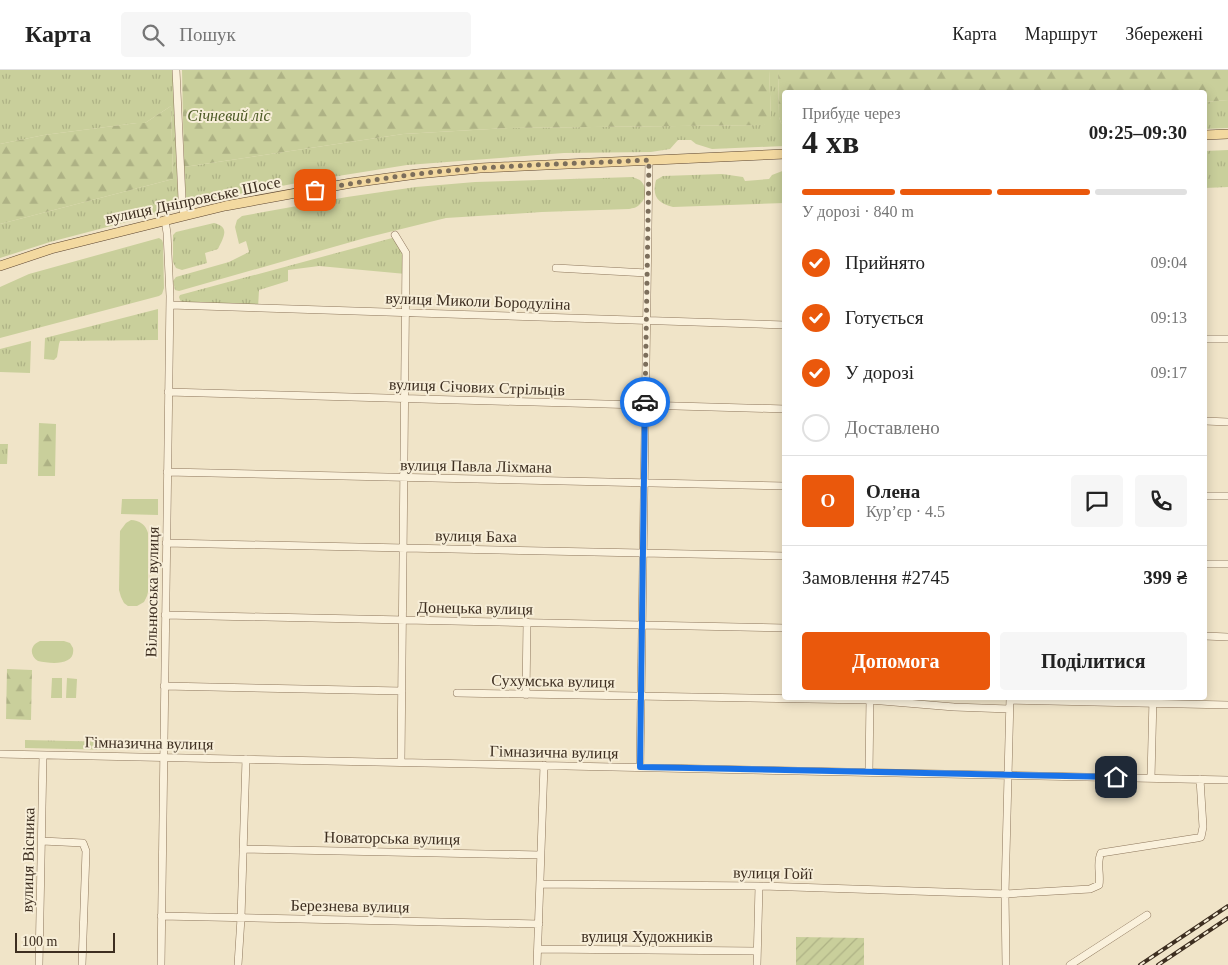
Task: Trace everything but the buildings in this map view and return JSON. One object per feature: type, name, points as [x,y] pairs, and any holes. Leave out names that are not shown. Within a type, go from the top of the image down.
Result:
[{"type":"main road","points":[[1207,135],[1228,134]]},
{"type":"main road","name":"вулиця Дніпровське Шосе","points":[[0,266],[51,250],[225,206],[416,174],[480,168],[782,154]]},
{"type":"street","points":[[176,70],[184,216]]},
{"type":"street","points":[[640,767],[649,160]]},
{"type":"street","name":"Вільнюська вулиця","points":[[161,965],[170,305],[165,220]]},
{"type":"street","points":[[394,235],[406,253],[401,762]]},
{"type":"street","points":[[556,268],[647,273]]},
{"type":"street","name":"вулиця Миколи Бородуліна","points":[[170,305],[782,325]]},
{"type":"street","points":[[1207,339],[1228,339]]},
{"type":"street","name":"вулиця Січових Стрільців","points":[[168,392],[782,409]]},
{"type":"street","points":[[1207,421],[1228,422]]},
{"type":"street","name":"вулиця Павла Ліхмана","points":[[167,472],[782,486]]},
{"type":"street","points":[[1207,496],[1228,496]]},
{"type":"street","name":"вулиця Баха","points":[[166,543],[782,556]]},
{"type":"street","points":[[1207,564],[1228,564]]},
{"type":"street","name":"Донецька вулиця","points":[[165,615],[782,628]]},
{"type":"street","points":[[526,695],[527,622]]},
{"type":"street","points":[[1207,636],[1228,637]]},
{"type":"street","points":[[164,686],[402,691]]},
{"type":"street","name":"Сухумська вулиця","points":[[456,693],[782,698]]},
{"type":"street","points":[[869,772],[870,700]]},
{"type":"street","name":"Сухумська вулиця","points":[[880,700],[954,707],[1009,708]]},
{"type":"street","points":[[1006,965],[1005,894],[1010,700]]},
{"type":"street","points":[[1152,778],[1153,700],[1228,705]]},
{"type":"street","name":"Гімназична вулиця","points":[[0,754],[1228,780]]},
{"type":"street","name":"вулиця Вісника","points":[[40,965],[43,755]]},
{"type":"street","points":[[238,965],[246,759]]},
{"type":"street","points":[[538,965],[544,765]]},
{"type":"street","name":"вулиця Гойї","points":[[540,884],[759,886],[1005,894],[1090,889],[1099,885],[1098,859],[1101,853],[1201,836],[1203,828],[1200,779]]},
{"type":"street","points":[[42,841],[83,843],[86,851],[82,965]]},
{"type":"street","name":"Новаторська вулиця","points":[[243,849],[540,855]]},
{"type":"street","points":[[757,965],[759,886]]},
{"type":"street","points":[[1070,965],[1147,915]]},
{"type":"street","name":"Березнева вулиця","points":[[161,916],[539,924]]},
{"type":"street","name":"вулиця Художників","points":[[538,950],[757,951]]},
{"type":"green space","points":[[0,70],[174,70],[179,203],[177,207],[172,210],[50,242],[0,258],[0,224],[173,179],[171,106],[145,123],[44,135],[0,144]]},
{"type":"green space","name":"Січневий ліс","points":[[182,70],[769,70],[771,118],[769,124],[764,125],[508,128],[403,134],[184,167]]},
{"type":"green space","points":[[769,70],[778,70],[782,146],[712,149],[696,144],[691,140],[678,140],[670,149],[651,152],[564,153],[407,165],[234,195],[192,206],[186,202],[184,167],[403,134],[508,128],[764,125],[771,118]]},
{"type":"green space","points":[[778,70],[1228,70],[1228,100],[1207,102],[1207,90],[782,90],[782,123],[779,117]]},
{"type":"green space","points":[[1228,100],[1228,128],[1207,129],[1207,102]]},
{"type":"green space","name":"Січневий ліс","points":[[171,106],[173,179],[0,224],[0,144],[44,135],[145,123]]},
{"type":"green space","points":[[1228,150],[1228,187],[1207,188],[1207,151]]},
{"type":"green space","points":[[782,171],[782,203],[673,207],[660,201],[655,195],[656,180],[663,176],[722,174],[743,177],[745,181],[769,179],[772,175]]},
{"type":"green space","points":[[633,177],[640,180],[643,184],[645,193],[644,199],[638,206],[629,209],[446,218],[365,238],[179,291],[175,290],[173,281],[176,277],[229,262],[249,252],[246,241],[239,244],[235,227],[237,220],[242,216],[416,187],[475,182]]},
{"type":"green space","points":[[214,223],[222,227],[224,233],[218,249],[205,253],[207,263],[182,270],[176,268],[173,262],[173,235],[176,232]]},
{"type":"green space","points":[[396,237],[406,253],[406,274],[319,266],[288,270],[288,281],[259,290],[258,308],[185,306],[179,297],[180,295]]},
{"type":"green space","points":[[159,238],[163,243],[164,288],[159,296],[0,338],[0,287],[29,274]]},
{"type":"green space","points":[[158,309],[158,340],[60,341],[57,357],[54,360],[44,359],[45,338]]},
{"type":"green space","points":[[31,341],[30,373],[0,372],[0,349]]},
{"type":"green space","points":[[39,423],[56,424],[55,476],[38,476]]},
{"type":"green space","points":[[0,444],[8,444],[7,464],[0,464]]},
{"type":"green space","points":[[122,499],[158,499],[158,515],[121,514]]},
{"type":"green space","points":[[131,520],[142,524],[148,533],[148,592],[144,602],[137,606],[128,606],[124,603],[119,590],[120,531]]},
{"type":"green space","points":[[40,641],[64,641],[70,643],[73,648],[73,654],[67,661],[49,663],[38,661],[33,656],[32,650],[34,645]]},
{"type":"green space","points":[[7,669],[32,670],[31,720],[6,719]]},
{"type":"green space","points":[[52,678],[62,678],[62,698],[51,698]]},
{"type":"green space","points":[[67,678],[77,679],[76,698],[66,698]]},
{"type":"green space","points":[[25,740],[116,742],[115,750],[25,748]]},
{"type":"green space","points":[[796,937],[864,938],[864,965],[796,965]]},
{"type":"railway","points":[[1140,965],[1228,906]]},
{"type":"railway","points":[[1158,965],[1228,918]]},
{"type":"way so far","points":[[315,190],[416,174],[480,168],[649,160],[645,402]]},
{"type":"route","points":[[645,402],[640,767],[1116,777]]}]
